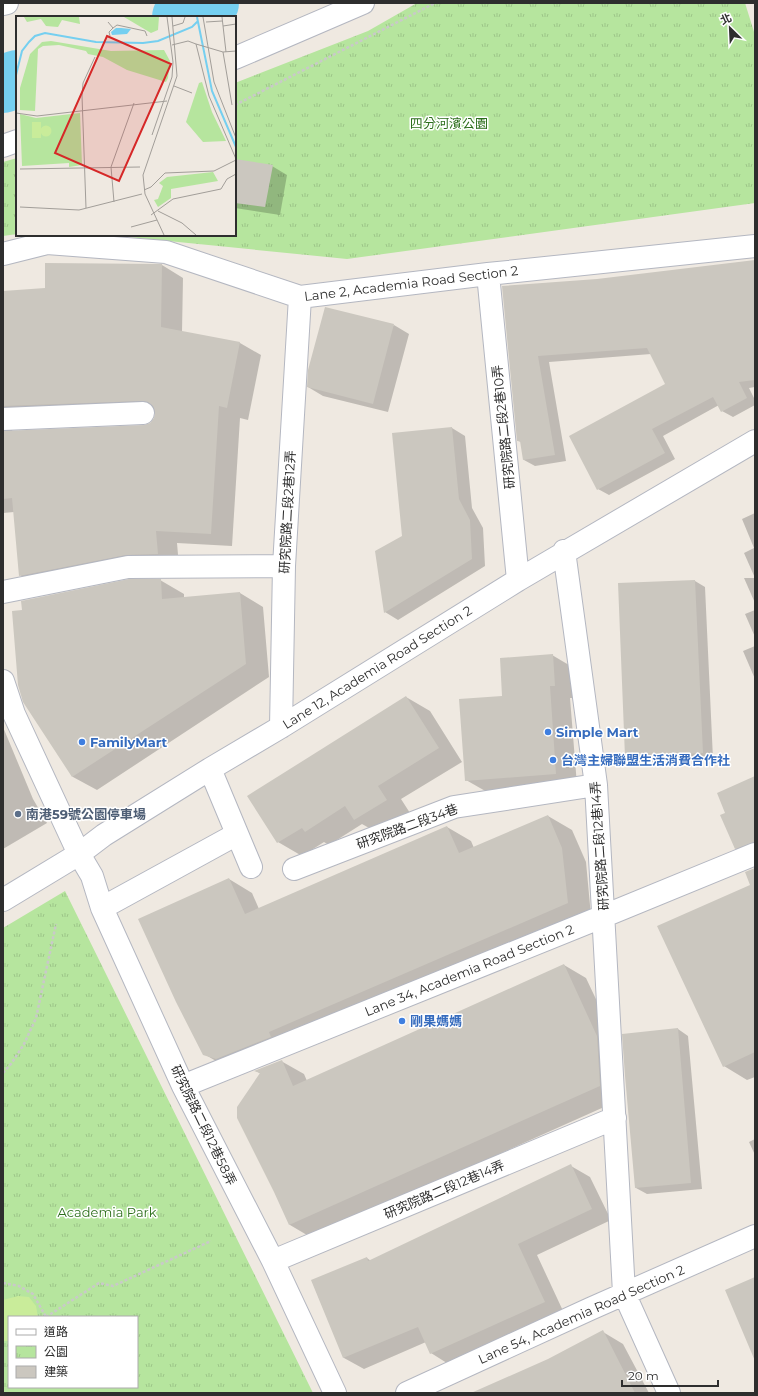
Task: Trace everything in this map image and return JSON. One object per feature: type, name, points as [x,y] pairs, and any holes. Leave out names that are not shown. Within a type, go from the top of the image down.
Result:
[{"type":"street","points":[[3,4],[7,3]]},
{"type":"street","points":[[236,58],[363,3]]},
{"type":"street","points":[[3,146],[16,141]]},
{"type":"street","name":"Lane 2, Academia Road Section 2","points":[[3,254],[47,243],[166,252],[300,297],[488,274],[755,246]]},
{"type":"street","name":"研究院路二段2巷10弄","points":[[488,274],[518,580]]},
{"type":"street","name":"研究院路二段2巷12弄","points":[[281,727],[284,566],[300,297]]},
{"type":"street","points":[[3,419],[143,413]]},
{"type":"street","name":"Lane 12, Academia Road Section 2","points":[[3,900],[79,854],[104,835],[210,769],[281,727],[564,551],[755,441]]},
{"type":"street","name":"研究院路二段12巷14弄","points":[[564,551],[596,786],[624,1293],[669,1393]]},
{"type":"street","points":[[3,592],[128,567],[284,566]]},
{"type":"street","name":"研究院路二段12巷58弄","points":[[3,681],[8,716],[79,854],[92,876],[102,908],[183,1086],[273,1261],[335,1393]]},
{"type":"street","points":[[210,769],[251,867]]},
{"type":"street","name":"研究院路二段34巷","points":[[294,869],[454,807],[596,786]]},
{"type":"street","points":[[102,908],[237,834]]},
{"type":"street","name":"Lane 34, Academia Road Section 2","points":[[183,1086],[755,854]]},
{"type":"street","name":"研究院路二段12巷14弄","points":[[273,1261],[615,1118]]},
{"type":"street","name":"Lane 54, Academia Road Section 2","points":[[407,1393],[624,1293],[755,1236]]},
{"type":"path","points":[[236,104],[435,3]]},
{"type":"path","points":[[3,1073],[11,1064],[24,1044],[36,1018],[56,924]]},
{"type":"path","points":[[48,1316],[99,1283],[113,1286],[212,1241]]},
{"type":"path","points":[[3,1283],[18,1286],[33,1294],[45,1316]]},
{"type":"green space","name":"四分河濱公園","points":[[417,3],[745,3],[755,35],[755,203],[347,259],[118,236],[236,236],[236,83],[368,31]]},
{"type":"green space","points":[[16,158],[16,234],[3,236],[3,162]]},
{"type":"green space","name":"Academia Park","points":[[65,891],[313,1393],[3,1393],[3,928]]},
{"type":"green space","points":[[18,1296],[29,1297],[36,1306],[38,1316],[8,1316],[8,1341],[3,1341],[3,1300]]},
{"type":"building","points":[[236,159],[273,165],[265,207],[236,203]]},
{"type":"building","points":[[755,260],[755,380],[739,382],[747,398],[721,412],[713,397],[652,429],[665,453],[597,490],[569,436],[665,384],[647,348],[538,356],[555,455],[523,460],[520,441],[517,441],[502,286],[597,279]]},
{"type":"building","points":[[45,263],[162,264],[161,327],[240,342],[227,408],[219,406],[211,534],[156,531],[158,554],[126,555],[19,576],[12,498],[3,499],[3,431],[144,425],[150,423],[154,418],[155,413],[153,406],[148,402],[142,401],[3,406],[3,291],[45,288]]},
{"type":"building","points":[[325,307],[394,324],[373,404],[307,387],[308,370]]},
{"type":"building","points":[[452,427],[459,499],[470,520],[472,559],[384,613],[375,551],[402,536],[392,433]]},
{"type":"building","points":[[129,579],[161,579],[162,599],[240,592],[246,664],[72,777],[23,702],[18,685],[12,611],[22,610],[21,601]]},
{"type":"building","points":[[695,580],[703,753],[625,757],[618,583]]},
{"type":"building","points":[[553,654],[555,686],[550,686],[556,774],[465,781],[459,699],[502,696],[500,658]]},
{"type":"building","points":[[406,696],[439,748],[378,786],[387,800],[354,820],[345,806],[305,832],[302,828],[277,843],[247,796]]},
{"type":"building","points":[[755,776],[755,842],[735,849],[720,815],[725,813],[717,793]]},
{"type":"building","points":[[548,815],[562,848],[568,903],[269,1032],[271,1037],[216,1059],[203,1055],[176,1002],[138,919],[229,878],[245,914],[447,826],[459,853]]},
{"type":"building","points":[[755,868],[755,1052],[723,1067],[657,926],[750,885],[745,872]]},
{"type":"building","points":[[564,964],[597,1036],[600,1086],[289,1225],[237,1118],[237,1107],[260,1073],[254,1071],[282,1060],[293,1086]]},
{"type":"building","points":[[678,1028],[691,1183],[635,1188],[622,1034]]},
{"type":"building","points":[[571,1164],[592,1209],[518,1244],[545,1302],[430,1354],[418,1327],[343,1358],[311,1280],[367,1257],[368,1261]]},
{"type":"building","points":[[755,1277],[755,1361],[725,1290]]},
{"type":"building","points":[[603,1330],[635,1393],[471,1393],[548,1359]]},
{"type":"waterway","points":[[183,16],[210,3]]},
{"type":"waterway","points":[[3,84],[16,79]]},
{"type":"place","name":"Simple Mart","points":[[548,732]]},
{"type":"place","name":"FamilyMart","points":[[82,742]]},
{"type":"place","name":"台灣主婦聯盟生活消費合作社","points":[[553,760]]},
{"type":"place","name":"南港59號公園停車場","points":[[18,814]]},
{"type":"place","name":"剛果媽媽","points":[[402,1021]]}]
